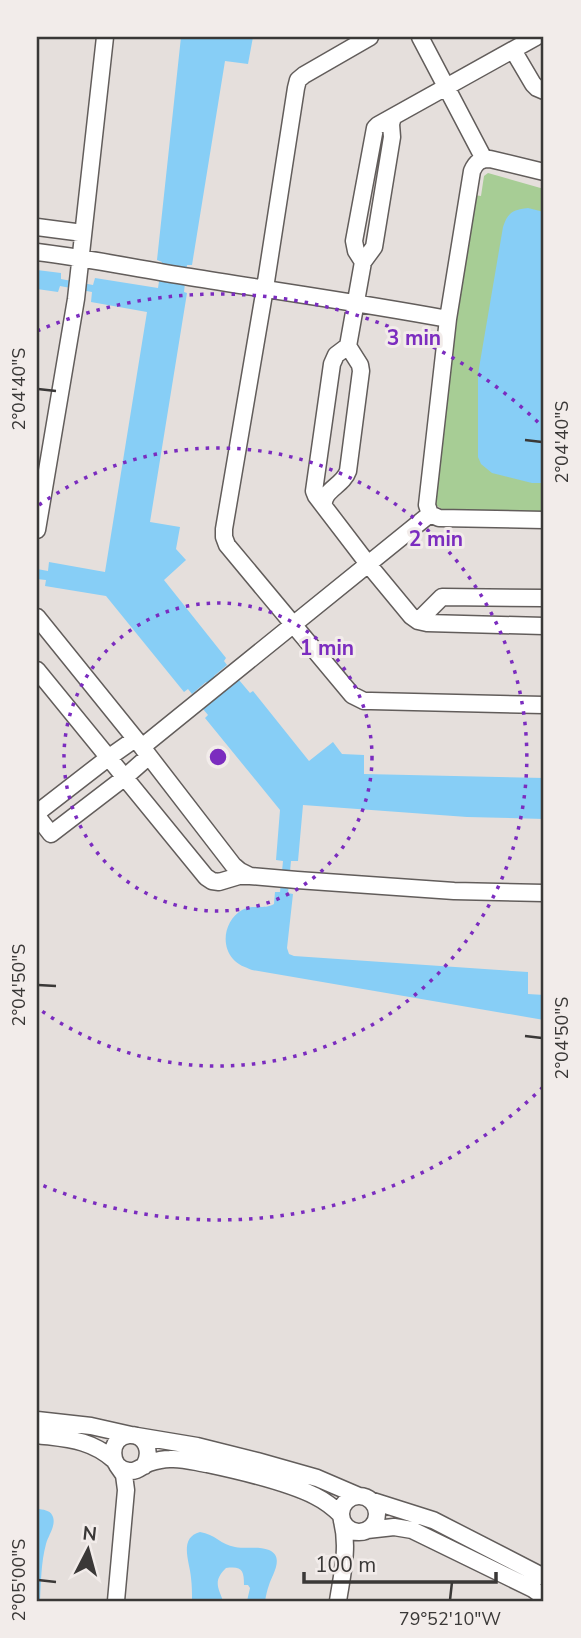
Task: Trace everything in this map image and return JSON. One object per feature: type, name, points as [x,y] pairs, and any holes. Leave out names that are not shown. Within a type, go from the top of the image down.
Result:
[{"type":"street","points":[[37,530],[76,299],[105,37]]},
{"type":"street","points":[[370,37],[298,80],[223,529],[224,537],[227,545],[352,695],[364,701],[544,705]]},
{"type":"street","points":[[420,37],[484,159]]},
{"type":"street","points":[[536,37],[378,125],[373,134],[354,241],[356,251],[363,262],[357,302],[348,346],[333,359],[314,485],[316,496],[368,564],[418,621],[544,626]]},
{"type":"street","points":[[513,50],[533,84],[544,91]]},
{"type":"street","points":[[544,172],[484,159],[478,162],[472,172],[448,319],[427,505],[430,514],[439,518],[544,520]]},
{"type":"street","points":[[37,227],[83,233]]},
{"type":"street","points":[[37,252],[80,265],[155,271],[448,319]]},
{"type":"street","points":[[324,506],[323,498],[347,477],[348,471],[361,371],[348,346]]},
{"type":"street","points":[[142,747],[124,778],[51,834],[37,814],[108,758],[142,747],[430,514]]},
{"type":"street","points":[[418,621],[442,597],[544,598]]},
{"type":"street","points":[[37,617],[233,865],[250,876]]},
{"type":"street","points":[[37,670],[212,881],[250,876],[454,891],[544,893]]},
{"type":"street","points":[[37,1420],[91,1426],[197,1446],[317,1478],[365,1498],[433,1520],[544,1577]]},
{"type":"street","points":[[37,1435],[85,1442],[106,1453],[124,1475],[127,1490]]},
{"type":"street","points":[[116,1601],[127,1490],[132,1475],[142,1467],[149,1455],[142,1439],[125,1436],[113,1448],[116,1463],[128,1471],[133,1471],[142,1467],[164,1459],[176,1458],[239,1471],[299,1489],[327,1503],[350,1530],[394,1527],[412,1530],[533,1589],[544,1597]]},
{"type":"street","points":[[338,1601],[345,1554],[341,1518],[344,1504],[353,1497],[365,1498],[376,1510],[375,1522],[349,1544],[345,1554]]},
{"type":"green space","points":[[488,173],[544,189],[544,513],[446,512],[436,505],[434,500],[454,327],[474,195],[481,196],[484,176]]},
{"type":"water","points":[[181,37],[253,37],[248,64],[225,61],[192,265],[187,265],[184,292],[187,293],[150,522],[180,527],[176,549],[186,560],[164,580],[226,658],[224,661],[227,665],[214,676],[226,691],[239,680],[250,693],[253,691],[309,761],[333,742],[342,754],[364,755],[364,774],[544,778],[544,819],[467,817],[303,805],[298,861],[291,861],[288,893],[293,894],[287,948],[289,954],[528,972],[528,994],[544,995],[544,1020],[252,970],[235,961],[227,946],[228,926],[236,914],[246,908],[274,904],[275,892],[280,892],[283,861],[276,860],[280,810],[205,718],[208,715],[203,709],[218,697],[206,682],[192,694],[188,689],[184,692],[106,596],[45,586],[46,580],[37,579],[37,569],[48,571],[49,562],[105,572],[147,312],[91,302],[92,292],[60,286],[58,292],[37,289],[37,270],[61,273],[61,279],[93,285],[95,278],[158,288],[162,262],[157,260]]},
{"type":"water","points":[[528,208],[544,212],[544,483],[532,483],[492,473],[481,464],[478,457],[478,374],[503,227],[512,213]]},
{"type":"water","points":[[37,1510],[50,1512],[54,1520],[44,1551],[40,1601],[37,1601]]},
{"type":"water","points":[[200,1532],[230,1546],[265,1549],[274,1553],[277,1562],[265,1601],[247,1601],[250,1588],[244,1585],[241,1570],[226,1568],[218,1580],[223,1601],[192,1601],[187,1545],[193,1535]]}]
